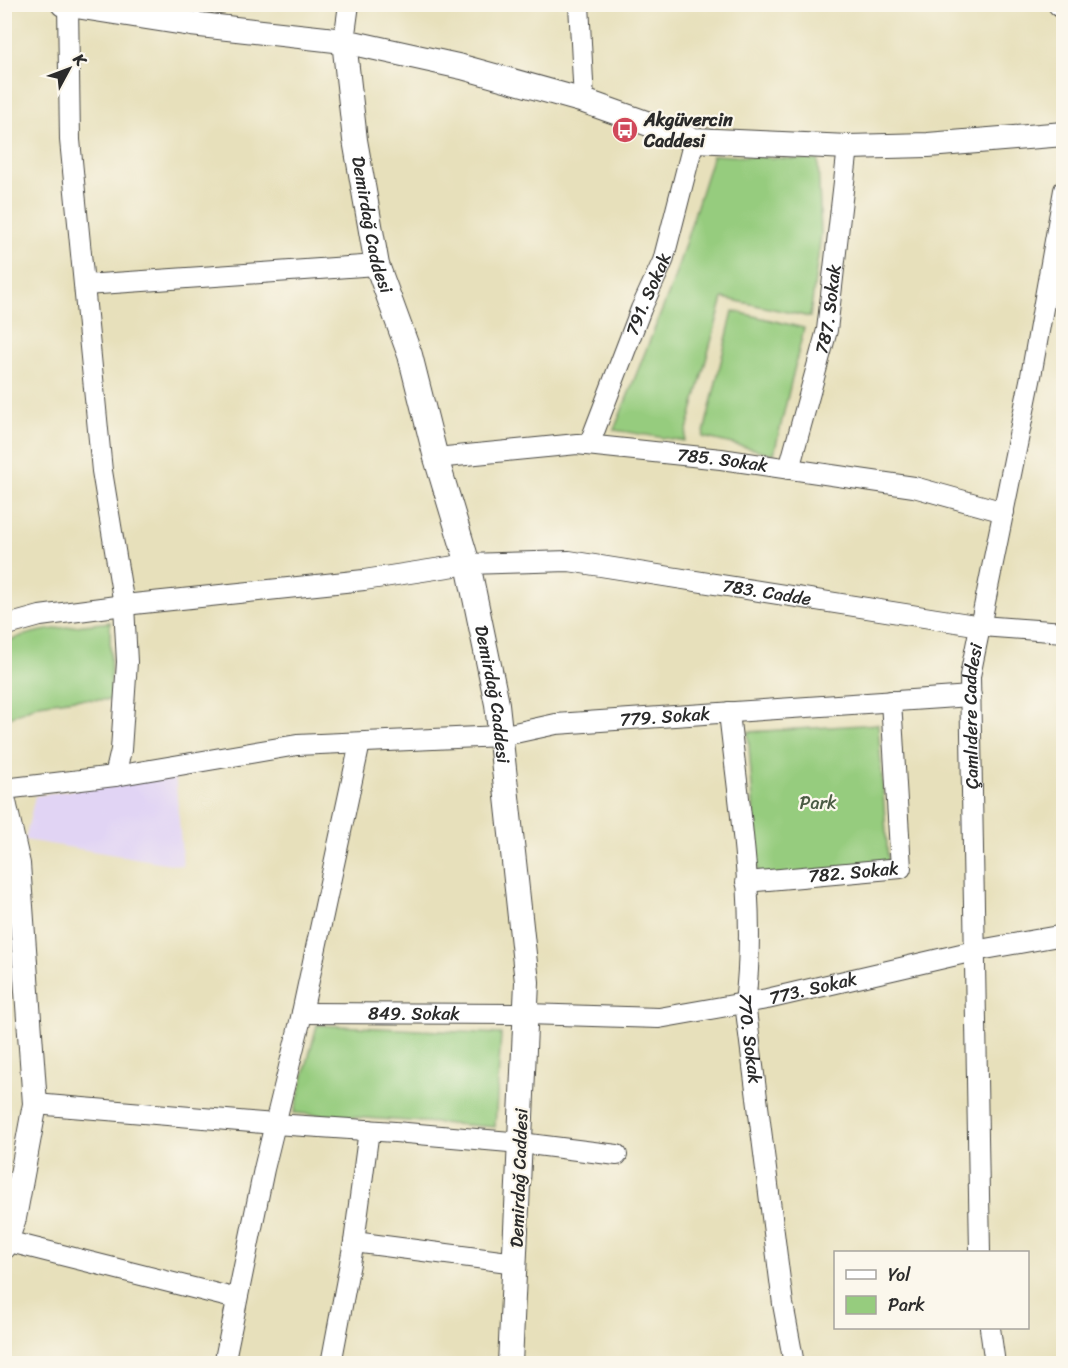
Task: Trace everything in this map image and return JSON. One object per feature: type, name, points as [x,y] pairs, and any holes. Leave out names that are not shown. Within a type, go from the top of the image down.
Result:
[{"type":"street","points":[[344,41],[349,4]]},
{"type":"street","points":[[579,4],[584,101]]},
{"type":"street","points":[[116,776],[121,750],[127,662],[124,604],[102,471],[70,140],[65,5],[191,24],[344,41],[462,67],[584,101],[694,140],[848,147],[928,145],[1064,134]]},
{"type":"street","name":"Demirdağ Caddesi","points":[[344,41],[355,140],[377,265],[410,354],[436,458],[468,564],[497,704],[527,982],[510,1364]]},
{"type":"street","name":"791. Sokak","points":[[589,445],[641,309],[663,261],[694,140]]},
{"type":"street","name":"787. Sokak","points":[[789,469],[827,330],[848,147]]},
{"type":"street","name":"Çamlıdere Caddesi","points":[[980,1251],[970,676],[1031,376],[1064,190]]},
{"type":"street","points":[[85,285],[377,265]]},
{"type":"street","name":"785. Sokak","points":[[436,458],[577,444],[589,445],[721,459],[914,487],[1004,512]]},
{"type":"street","name":"783. Cadde","points":[[4,626],[40,616],[124,604],[364,580],[468,564],[569,561],[981,626],[1064,632]]},
{"type":"street","name":"779. Sokak","points":[[4,789],[116,776],[297,745],[501,736],[556,724],[970,696]]},
{"type":"street","name":"782. Sokak","points":[[746,882],[901,868],[891,701]]},
{"type":"street","name":"770. Sokak","points":[[729,712],[746,882],[749,968],[745,1003],[783,1304],[794,1364]]},
{"type":"street","points":[[224,1364],[360,743]]},
{"type":"street","points":[[4,802],[18,864],[35,1104],[14,1218],[5,1244],[237,1299]]},
{"type":"street","name":"773. Sokak","points":[[526,1014],[660,1018],[745,1003],[974,951],[1064,935]]},
{"type":"street","name":"849. Sokak","points":[[302,1013],[526,1014]]},
{"type":"street","points":[[35,1104],[520,1143],[617,1155]]},
{"type":"street","points":[[331,1364],[354,1242],[369,1130]]},
{"type":"street","points":[[354,1242],[516,1263]]},
{"type":"street","points":[[990,1329],[995,1364]]},
{"type":"shaded area","points":[[175,773],[183,866],[25,840],[35,796]]},
{"type":"green space","points":[[713,155],[818,160],[821,234],[810,317],[723,298],[684,441],[614,430],[672,285]]},
{"type":"green space","points":[[733,311],[804,328],[774,454],[703,437]]},
{"type":"green space","points":[[110,622],[111,700],[75,699],[39,704],[5,719],[5,643],[41,631]]},
{"type":"green space","name":"Park","points":[[878,724],[889,874],[759,884],[748,732]]},
{"type":"green space","points":[[317,1025],[501,1034],[495,1127],[294,1113]]},
{"type":"place","name":"Akgüvercin Caddesi","points":[[625,130]]}]
